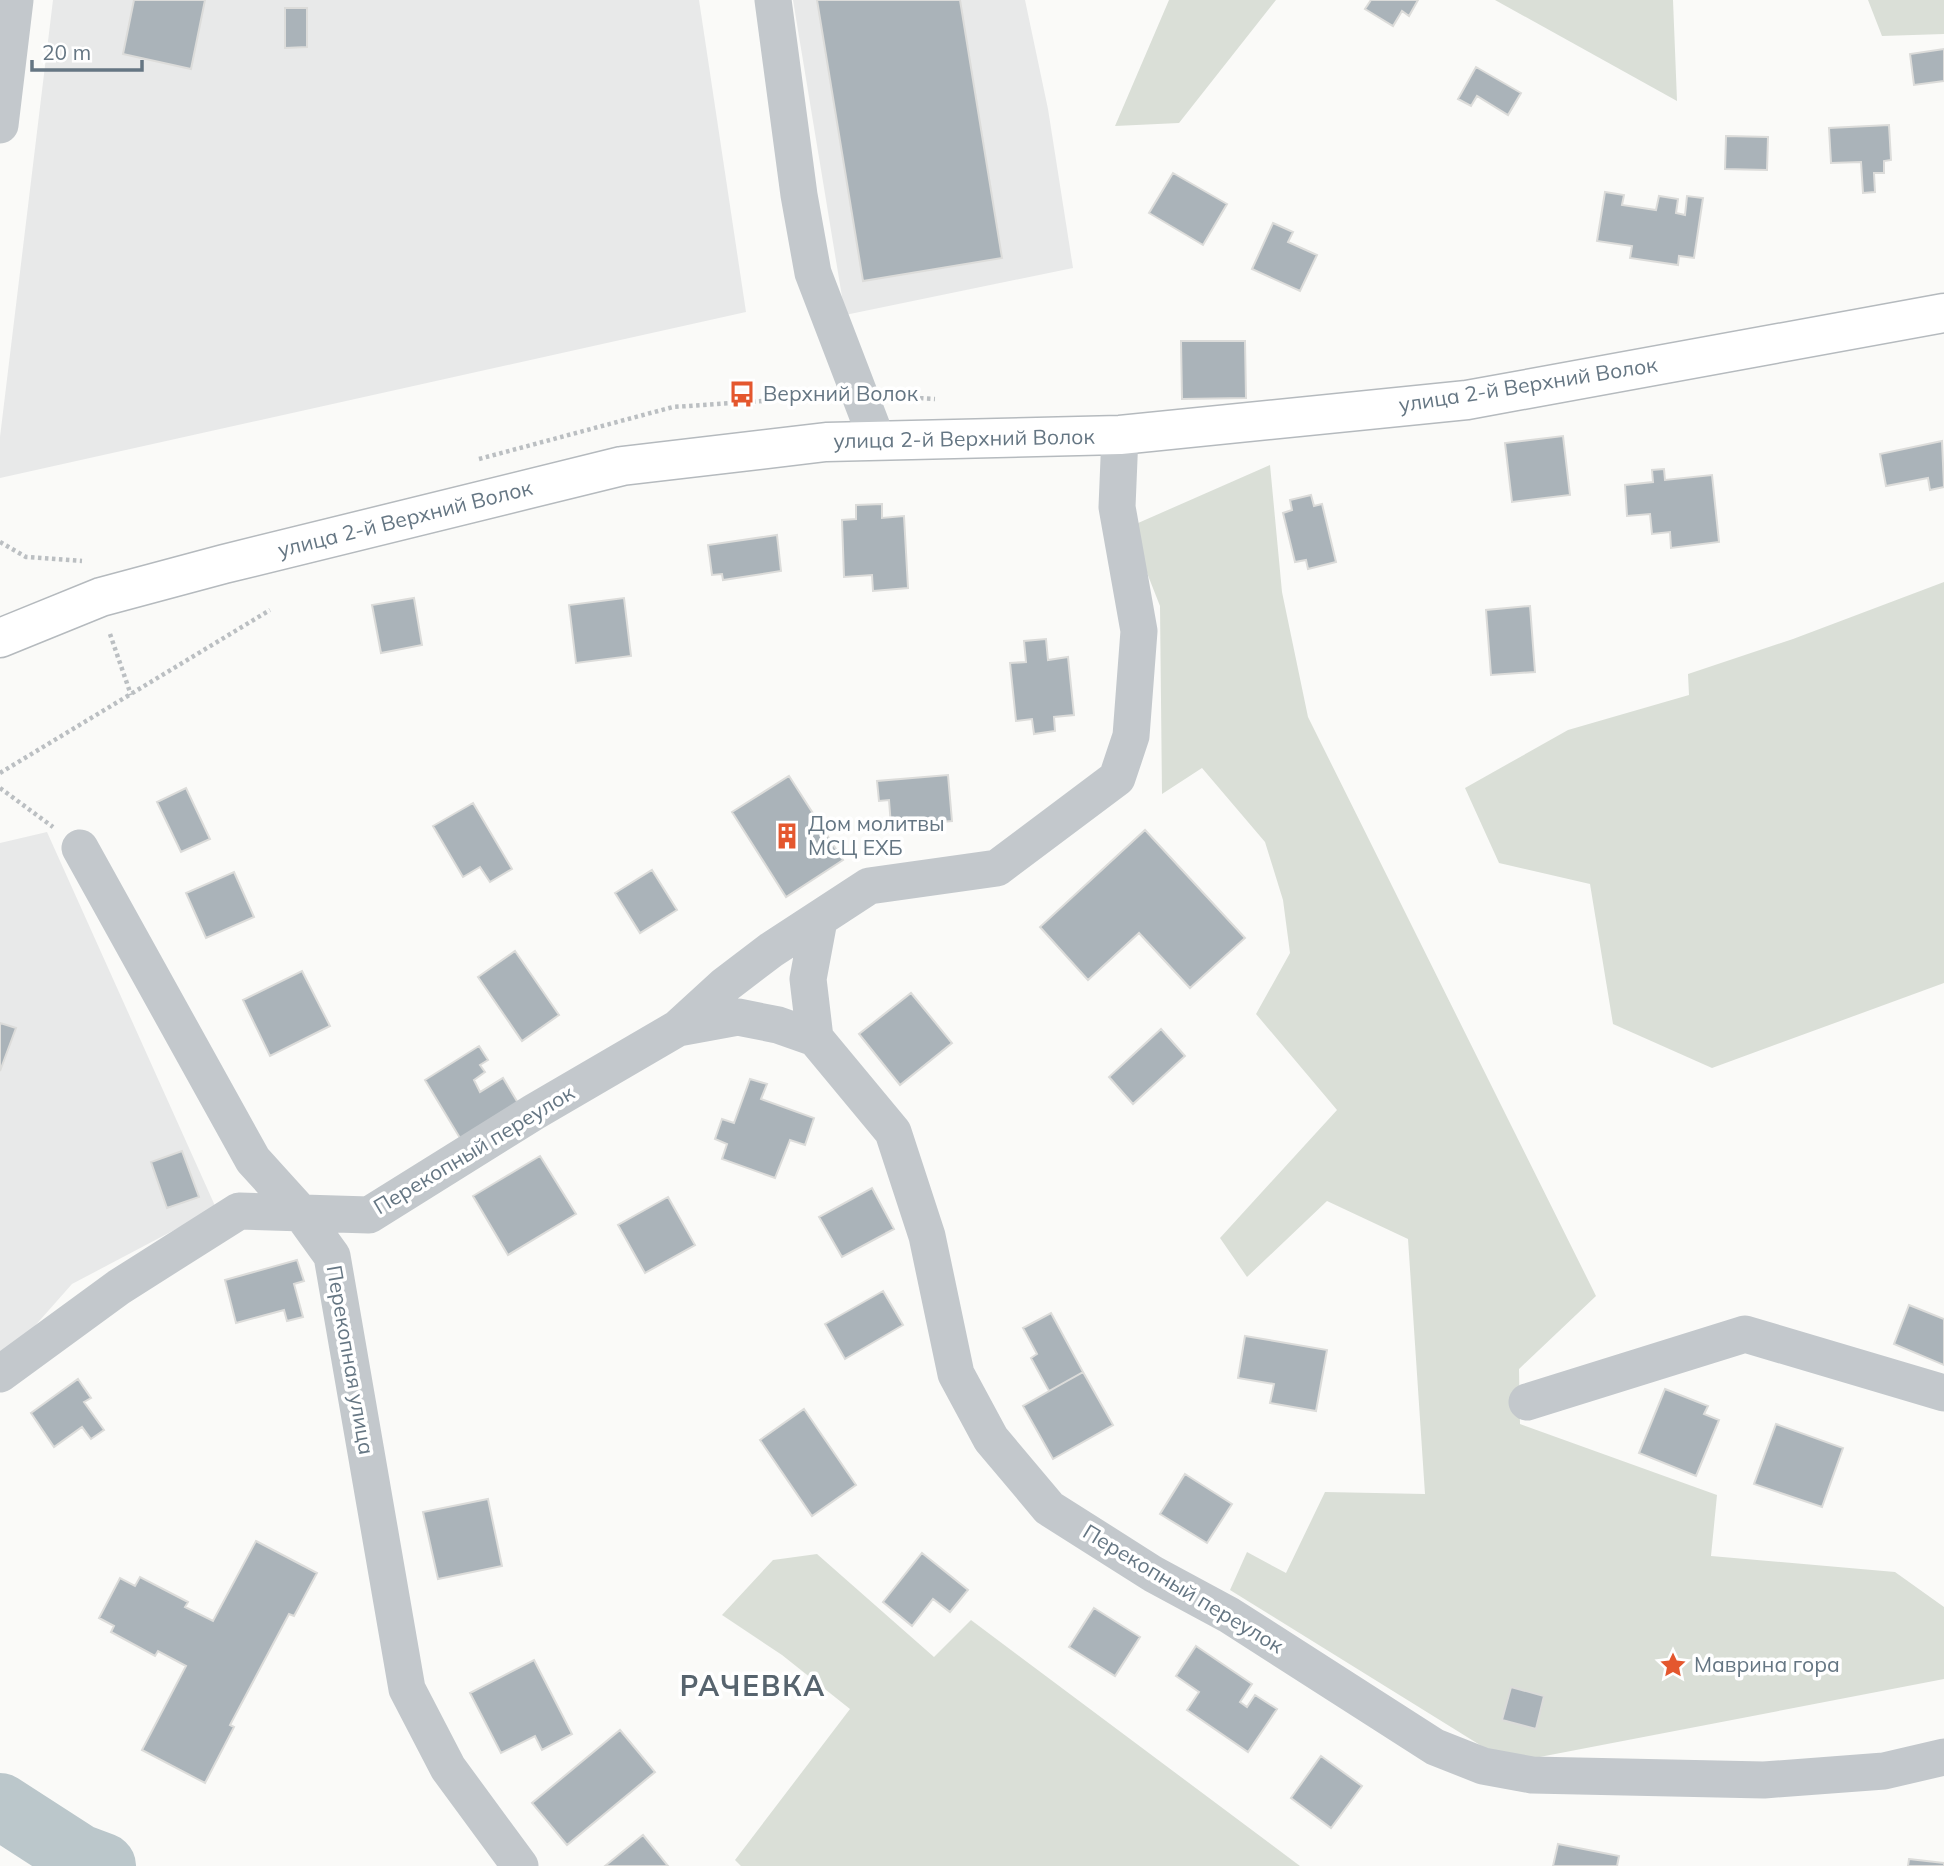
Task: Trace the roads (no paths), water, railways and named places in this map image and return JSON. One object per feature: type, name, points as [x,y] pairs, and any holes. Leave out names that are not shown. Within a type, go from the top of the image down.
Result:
[{"type":"main road","name":"улица 2-й Верхний Волок","points":[[0,638],[97,579],[250,557],[622,466],[826,442],[1119,435],[1466,400],[1944,313]]},
{"type":"street","points":[[0,125],[15,0]]},
{"type":"street","points":[[773,0],[799,195],[813,273],[877,440]]},
{"type":"street","name":"Перекопный переулок","points":[[0,1374],[119,1287],[239,1211],[369,1215],[534,1112],[678,1028],[725,985],[771,950],[869,886],[997,868],[1117,778],[1131,736],[1139,631],[1117,506],[1119,435]]},
{"type":"street","name":"Перекопная улица","points":[[80,848],[253,1160],[300,1213],[332,1256],[407,1689],[448,1768],[520,1866]]},
{"type":"street","points":[[678,1028],[738,1017],[778,1025],[816,1038],[808,979],[819,920]]},
{"type":"street","name":"Перекопный переулок","points":[[816,1038],[893,1132],[927,1236],[956,1374],[991,1439],[1049,1508],[1153,1574],[1229,1615],[1435,1747],[1483,1766],[1532,1776],[1764,1780],[1884,1771],[1944,1758]]},
{"type":"street","points":[[1527,1402],[1745,1335],[1944,1393]]},
{"type":"waterway","name":"РАЧЕВКА","points":[[0,1806],[79,1857],[103,1866]]},
{"type":"place","name":"Верхний Волок","points":[[742,394]]},
{"type":"place","name":"Дом молитвы МСЦ ЕХБ","points":[[787,836]]},
{"type":"place","name":"Маврина гора","points":[[1673,1665]]},
{"type":"district","name":"РАЧЕВКА","points":[[753,1686]]}]
